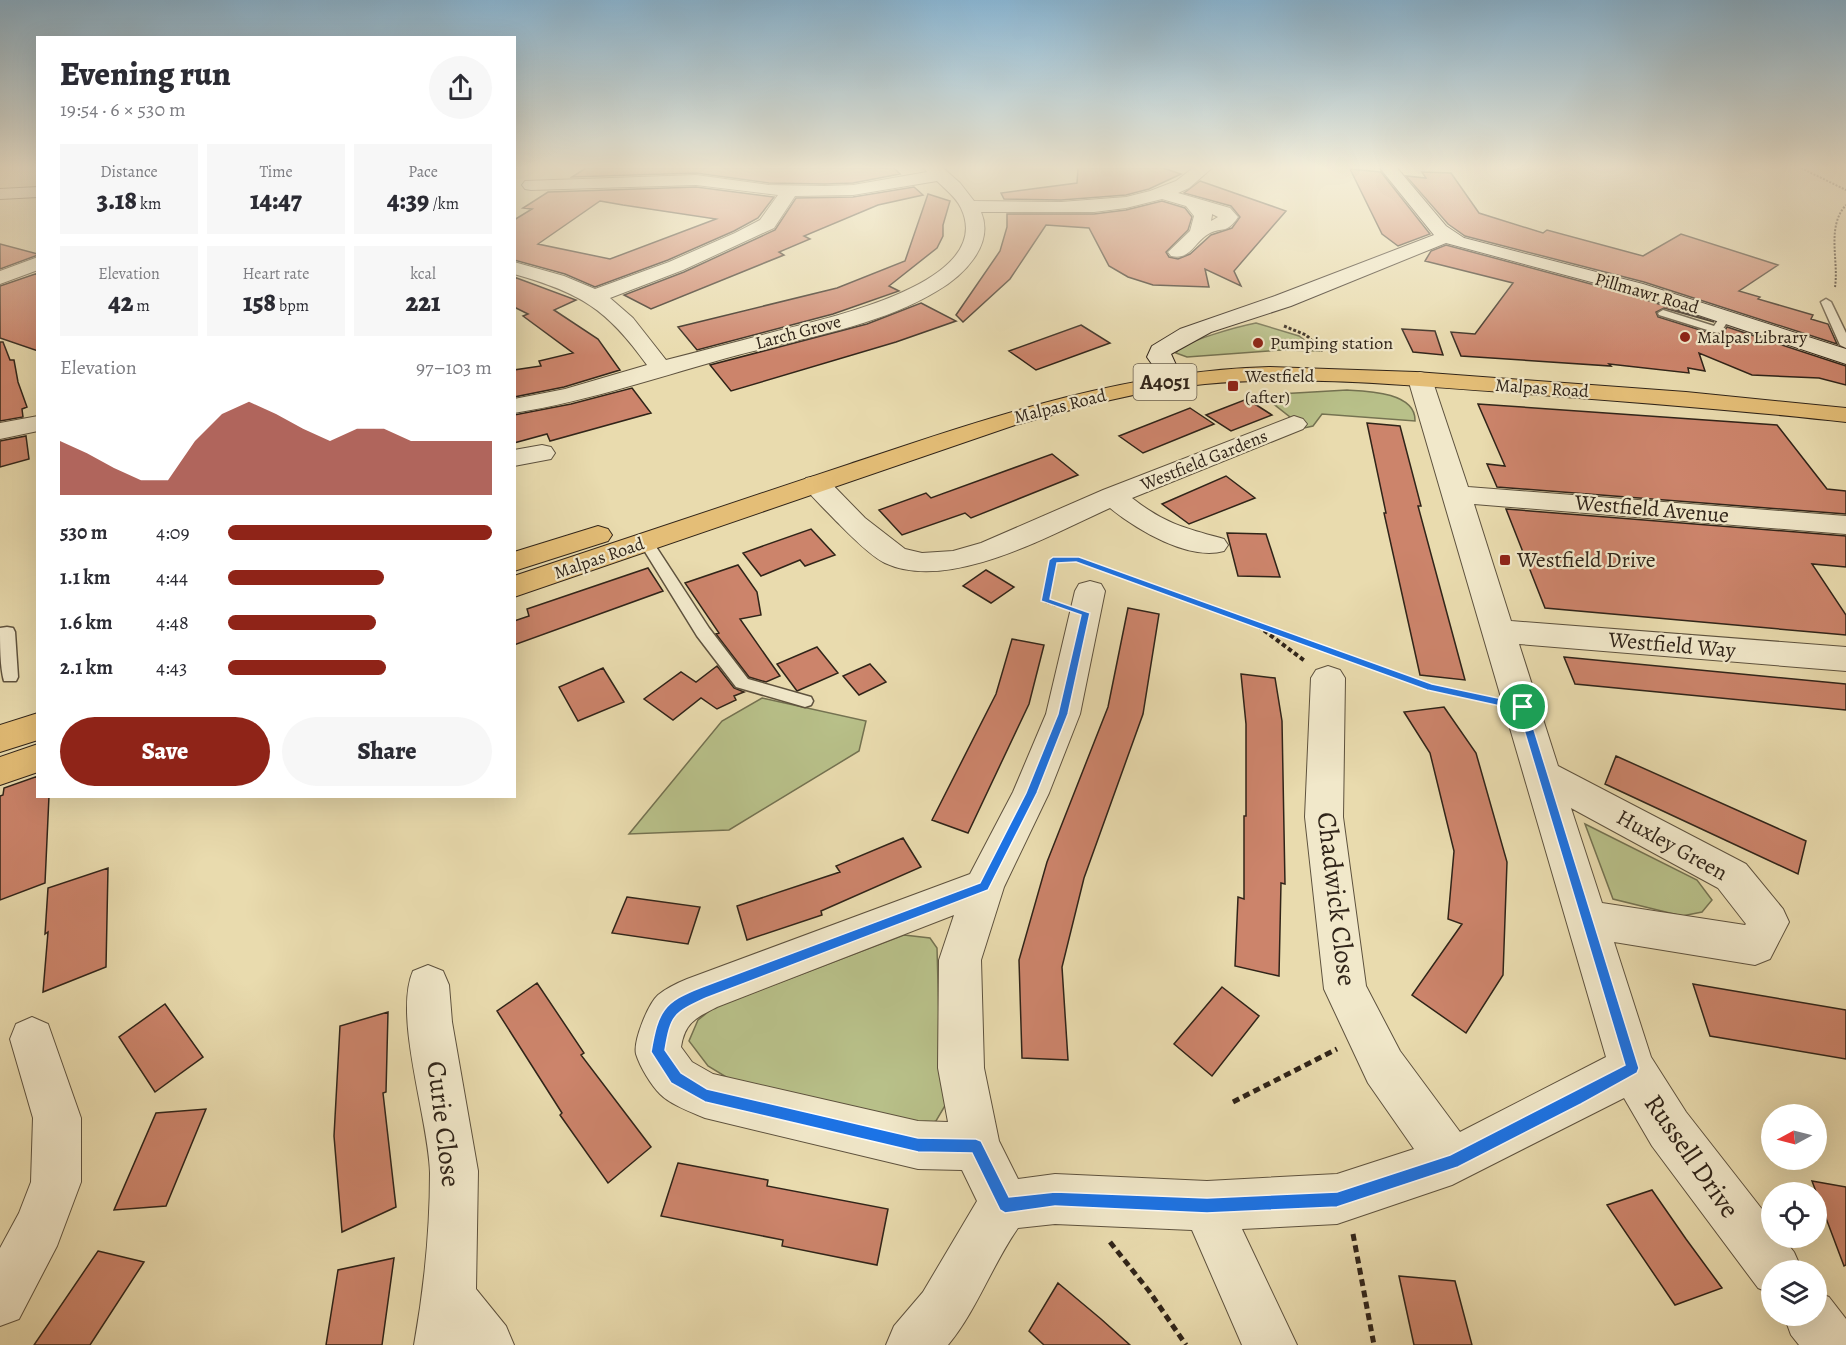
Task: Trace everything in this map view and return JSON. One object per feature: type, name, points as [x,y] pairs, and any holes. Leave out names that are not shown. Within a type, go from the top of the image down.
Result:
[{"type":"main road","name":"Malpas Road","points":[[516,561],[1000,404],[1096,378],[1164,365],[1249,358],[1305,358],[1680,385],[1846,402]]},
{"type":"main road","name":"Malpas Road","points":[[516,586],[1016,417],[1068,402],[1171,381],[1231,375],[1293,374],[1420,379],[1769,406],[1846,415]]},
{"type":"main road","points":[[0,739],[36,727]]},
{"type":"main road","points":[[0,771],[36,759]]},
{"type":"street","points":[[593,297],[676,266],[754,231]]},
{"type":"street","name":"Larch Grove","points":[[516,406],[531,404],[862,315],[903,300],[950,272],[964,257],[973,231]]},
{"type":"street","points":[[1178,252],[1199,231]]},
{"type":"street","points":[[1164,365],[1159,357],[1160,351],[1190,334],[1282,302],[1368,265],[1446,237],[1441,231]]},
{"type":"street","name":"Pillmawr Road","points":[[1446,237],[1474,247],[1636,288],[1846,357]]},
{"type":"street","points":[[0,278],[36,264]]},
{"type":"street","points":[[517,271],[567,284],[593,297],[619,315],[662,369]]},
{"type":"street","points":[[913,1345],[942,1311],[987,1229],[1005,1205],[1055,1199],[1207,1206],[1337,1199],[1452,1161],[1576,1099],[1632,1068],[1523,707],[1420,379]]},
{"type":"street","points":[[0,431],[36,423]]},
{"type":"street","name":"Westfield Gardens","points":[[816,484],[855,524],[895,556],[922,562],[953,560],[991,550],[1113,496],[1294,424]]},
{"type":"street","points":[[516,458],[542,453]]},
{"type":"street","name":"Westfield Avenue","points":[[1457,494],[1846,525]]},
{"type":"street","name":"Westfield Gardens","points":[[1113,496],[1152,526],[1170,535],[1179,539],[1214,545]]},
{"type":"street","points":[[1005,1205],[976,1146],[961,1068],[960,960],[984,886],[1031,793],[1063,714],[1088,602]]},
{"type":"street","name":"Westfield Way","points":[[1499,631],[1846,659]]},
{"type":"street","name":"Chadwick Close","points":[[1333,661],[1324,817],[1344,989],[1384,1067],[1452,1161]]},
{"type":"street","name":"Huxley Green","points":[[1544,776],[1732,876],[1769,922],[1755,946],[1587,919]]},
{"type":"street","points":[[976,1146],[918,1145],[705,1095],[676,1078],[658,1052],[662,1026],[673,1007],[702,993],[984,886]]},
{"type":"street","name":"Curie Close","points":[[428,986],[430,1022],[454,1171],[445,1322],[487,1345]]},
{"type":"street","points":[[0,1300],[39,1228],[56,1182],[57,1118],[32,1039]]},
{"type":"street","name":"Russell Drive","points":[[1632,1068],[1669,1129],[1768,1260]]},
{"type":"street","points":[[1207,1206],[1234,1270],[1270,1345]]},
{"type":"street","points":[[1818,1326],[1832,1345]]},
{"type":"lane","points":[[1826,302],[1846,345]]},
{"type":"lane","points":[[1663,313],[1717,330],[1726,316]]},
{"type":"lane","points":[[646,542],[703,632],[742,683],[805,701]]},
{"type":"lane","points":[[0,633],[7,632],[10,677]]},
{"type":"path","points":[[1834,292],[1838,265],[1833,237],[1835,231]]},
{"type":"path","points":[[1088,602],[1045,601],[1053,560],[1076,559],[1252,622],[1333,661],[1430,688],[1523,707]]},
{"type":"path","points":[[1252,622],[1333,661]]},
{"type":"path","points":[[1233,1102],[1367,1033]]},
{"type":"path","points":[[1352,1230],[1374,1345]]},
{"type":"path","points":[[1105,1236],[1149,1291],[1186,1345]]},
{"type":"green space","points":[[1256,323],[1299,336],[1319,351],[1281,350],[1187,357],[1176,353],[1200,339]]},
{"type":"green space","points":[[1347,390],[1377,393],[1399,399],[1413,411],[1415,421],[1322,414],[1313,426],[1304,428],[1262,395]]},
{"type":"green space","points":[[762,698],[866,721],[859,751],[729,830],[629,834],[722,721]]},
{"type":"green space","points":[[1585,824],[1697,880],[1712,900],[1702,912],[1682,916],[1613,899]]},
{"type":"green space","points":[[904,935],[930,938],[937,948],[939,1020],[946,1104],[936,1121],[922,1127],[736,1083],[708,1066],[689,1041],[698,1020],[713,1008]]},
{"type":"building","points":[[516,231],[557,231],[538,244],[610,259],[685,231],[734,231],[668,260],[595,287],[565,274],[516,261]]},
{"type":"building","points":[[773,231],[816,231],[804,236],[810,239],[779,252],[784,255],[651,309],[624,295],[684,272]]},
{"type":"building","points":[[915,231],[943,231],[937,248],[889,286],[899,291],[833,314],[697,350],[678,327],[837,288],[905,261]]},
{"type":"building","points":[[1006,231],[1042,231],[1010,279],[963,322],[956,315],[1000,251]]},
{"type":"building","points":[[1090,231],[1187,231],[1166,252],[1169,257],[1178,259],[1190,254],[1211,235],[1224,231],[1269,231],[1234,271],[1241,286],[1205,269],[1209,287],[1153,285],[1128,277],[1109,266]]},
{"type":"building","points":[[1380,231],[1427,231],[1430,234],[1398,246]]},
{"type":"building","points":[[1458,231],[1536,231],[1543,233],[1550,231],[1643,256],[1681,234],[1778,265],[1739,291],[1813,315],[1811,319],[1828,324],[1837,344],[1644,282],[1465,236]]},
{"type":"building","points":[[0,244],[36,253],[36,256],[0,269]]},
{"type":"building","points":[[1446,245],[1628,294],[1714,322],[1664,308],[1656,312],[1658,317],[1716,335],[1723,333],[1727,327],[1846,366],[1846,385],[1819,378],[1752,375],[1699,353],[1705,371],[1688,368],[1689,373],[1609,364],[1611,366],[1461,356],[1451,332],[1475,334],[1513,283],[1425,261],[1431,251]]},
{"type":"building","points":[[36,274],[36,350],[0,338],[0,286]]},
{"type":"building","points":[[516,278],[576,300],[554,310],[598,339],[620,370],[564,387],[516,397],[516,370],[541,366],[539,361],[573,353],[523,316],[528,314],[516,308]]},
{"type":"building","points":[[921,303],[956,321],[896,342],[731,391],[710,365],[867,324]]},
{"type":"building","points":[[1081,325],[1110,343],[1036,370],[1009,351]]},
{"type":"building","points":[[1402,329],[1435,331],[1443,355],[1413,352]]},
{"type":"building","points":[[0,342],[3,342],[10,360],[14,360],[18,382],[27,407],[22,409],[23,417],[0,421]]},
{"type":"building","points":[[632,388],[651,413],[550,441],[547,434],[516,442],[516,415],[571,404]]},
{"type":"building","points":[[1247,399],[1272,415],[1231,431],[1206,415]]},
{"type":"building","points":[[1478,404],[1777,425],[1827,489],[1846,491],[1846,514],[1497,487],[1487,464],[1505,466]]},
{"type":"building","points":[[1190,408],[1214,424],[1143,453],[1119,436]]},
{"type":"building","points":[[1367,423],[1400,426],[1421,506],[1418,506],[1465,680],[1420,675],[1384,513],[1386,513]]},
{"type":"building","points":[[26,436],[29,459],[0,467],[0,441]]},
{"type":"building","points":[[1052,454],[1078,475],[971,518],[965,513],[902,535],[879,510],[926,493],[931,498]]},
{"type":"building","points":[[1226,476],[1255,498],[1189,524],[1162,504]]},
{"type":"building","points":[[1506,509],[1846,536],[1846,567],[1812,564],[1846,615],[1846,635],[1545,608]]},
{"type":"building","points":[[811,529],[835,555],[805,566],[800,560],[761,576],[743,553]]},
{"type":"building","points":[[1227,533],[1266,534],[1280,577],[1238,576]]},
{"type":"building","points":[[738,565],[757,592],[761,615],[740,619],[780,676],[766,682],[749,677],[716,634],[719,633],[685,583]]},
{"type":"building","points":[[648,568],[663,591],[516,644],[516,620],[529,616],[527,609]]},
{"type":"building","points":[[986,570],[1014,587],[991,603],[963,586]]},
{"type":"building","points":[[1128,608],[1159,614],[1143,714],[1084,878],[1062,967],[1068,1060],[1022,1058],[1019,960],[1047,862],[1108,707]]},
{"type":"building","points":[[1012,639],[1044,645],[1029,704],[968,833],[932,820],[996,694]]},
{"type":"building","points":[[817,647],[838,673],[797,691],[777,664]]},
{"type":"building","points":[[1564,657],[1846,684],[1846,710],[1575,684]]},
{"type":"building","points":[[870,664],[886,682],[859,695],[843,676]]},
{"type":"building","points":[[717,666],[734,688],[744,692],[734,696],[736,700],[717,709],[701,698],[673,720],[644,699],[681,672],[696,682]]},
{"type":"building","points":[[603,668],[624,702],[578,721],[559,687]]},
{"type":"building","points":[[1241,674],[1275,678],[1282,721],[1285,884],[1281,883],[1279,976],[1235,966],[1238,897],[1244,899],[1244,816],[1246,816],[1246,724]]},
{"type":"building","points":[[1444,707],[1476,753],[1507,862],[1503,975],[1466,1033],[1412,995],[1462,924],[1448,919],[1454,851],[1430,753],[1404,712]]},
{"type":"building","points":[[1616,756],[1806,841],[1798,874],[1605,784]]},
{"type":"building","points":[[36,777],[36,798],[49,798],[45,883],[0,900],[0,796],[3,795],[4,788]]},
{"type":"building","points":[[903,838],[921,867],[821,911],[822,915],[747,940],[737,906],[840,872],[836,866]]},
{"type":"building","points":[[108,868],[106,967],[43,992],[48,932],[45,934],[48,888]]},
{"type":"building","points":[[627,897],[700,907],[688,944],[612,933]]},
{"type":"building","points":[[537,983],[584,1053],[581,1055],[651,1147],[608,1183],[560,1115],[562,1113],[497,1011]]},
{"type":"building","points":[[1693,984],[1846,1010],[1846,1059],[1710,1036]]},
{"type":"building","points":[[1222,987],[1259,1016],[1212,1076],[1174,1044]]},
{"type":"building","points":[[165,1004],[203,1057],[155,1092],[119,1037]]},
{"type":"building","points":[[388,1012],[386,1092],[383,1093],[396,1207],[342,1232],[334,1136],[340,1026]]},
{"type":"building","points":[[206,1109],[166,1206],[114,1210],[156,1113]]},
{"type":"building","points":[[678,1163],[768,1180],[767,1186],[888,1209],[877,1265],[782,1246],[783,1240],[661,1216]]},
{"type":"building","points":[[1827,1184],[1846,1187],[1846,1265],[1844,1266],[1827,1221]]},
{"type":"building","points":[[1652,1190],[1722,1288],[1675,1305],[1607,1205]]},
{"type":"building","points":[[98,1251],[144,1262],[90,1345],[34,1345]]},
{"type":"building","points":[[394,1258],[382,1345],[326,1345],[338,1270]]},
{"type":"building","points":[[1399,1276],[1455,1281],[1472,1345],[1414,1345]]},
{"type":"building","points":[[1058,1283],[1130,1345],[1044,1345],[1029,1331]]},
{"type":"place","name":"Malpas Library","points":[[1685,337]]},
{"type":"place","name":"Pumping station","points":[[1258,343]]},
{"type":"place","name":"Westfield (after)","points":[[1233,386]]},
{"type":"place","name":"Westfield Drive","points":[[1505,560]]},
{"type":"route","points":[[1076,559],[1430,688],[1523,707],[1632,1068],[1576,1099],[1452,1161],[1337,1199],[1207,1206],[1055,1199],[1005,1205],[976,1146],[918,1145],[776,1114],[705,1095],[676,1078],[658,1052],[662,1026],[673,1007],[702,993],[984,886],[1031,793],[1063,714],[1086,613],[1045,601],[1053,560],[1076,559]]}]
